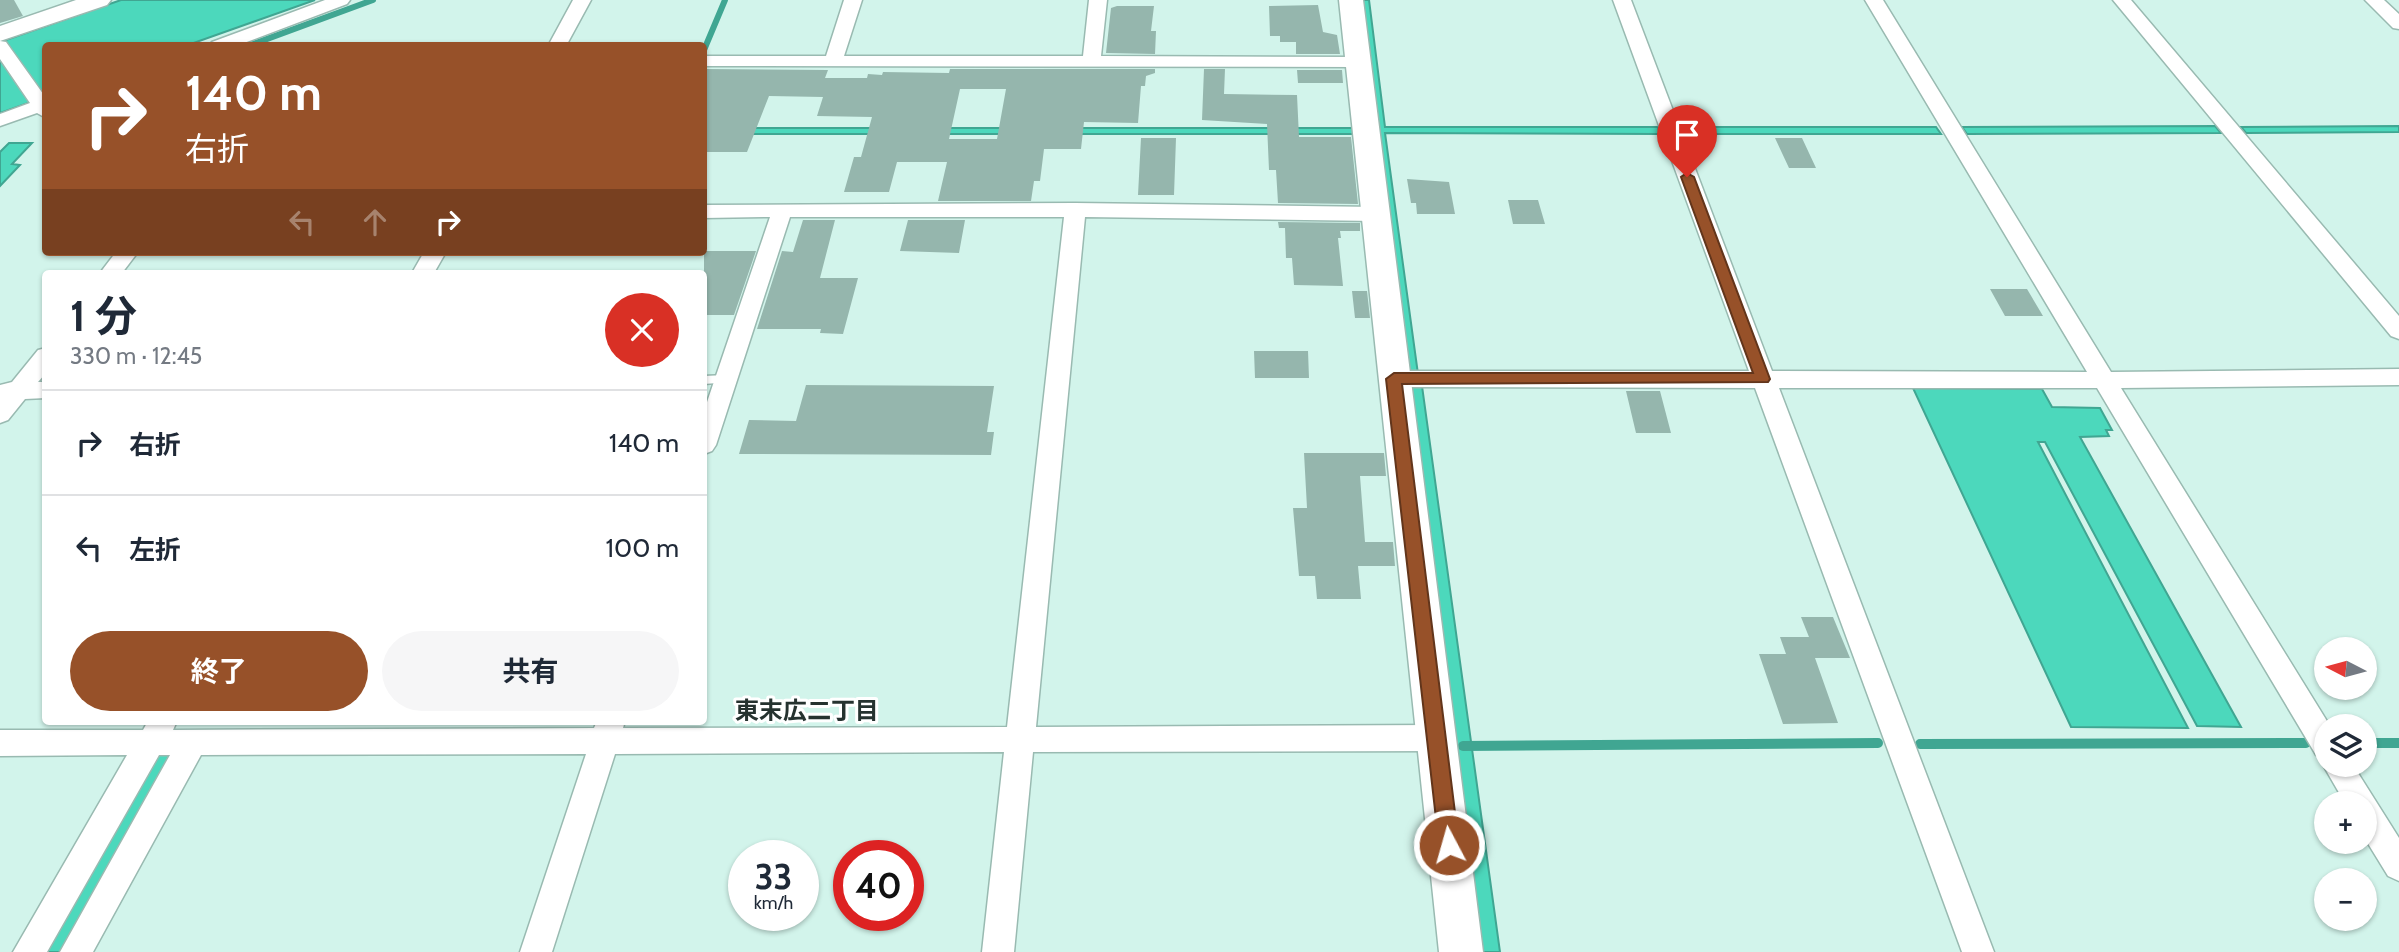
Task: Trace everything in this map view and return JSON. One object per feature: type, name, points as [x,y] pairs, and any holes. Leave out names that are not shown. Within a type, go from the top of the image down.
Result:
[{"type":"street","points":[[0,34],[99,0]]},
{"type":"street","points":[[229,42],[341,0]]},
{"type":"street","points":[[559,42],[582,0]]},
{"type":"street","points":[[834,60],[853,0]]},
{"type":"street","points":[[1092,61],[1098,0]]},
{"type":"street","points":[[1351,0],[1461,952]]},
{"type":"street","points":[[1622,0],[1978,952]]},
{"type":"street","points":[[1874,0],[2314,726]]},
{"type":"street","points":[[2122,0],[2399,331]]},
{"type":"street","points":[[2374,0],[2399,24]]},
{"type":"street","points":[[0,46],[42,107]]},
{"type":"street","points":[[707,61],[1357,62]]},
{"type":"street","points":[[0,120],[42,108]]},
{"type":"street","points":[[707,211],[1075,210],[1376,214]]},
{"type":"street","points":[[998,952],[1075,210]]},
{"type":"street","points":[[707,427],[715,379],[782,211]]},
{"type":"street","points":[[113,270],[124,256]]},
{"type":"street","points":[[0,414],[9,391],[42,360]]},
{"type":"street","points":[[1394,379],[2102,380],[2399,377]]},
{"type":"street","points":[[9,391],[42,390]]},
{"type":"street","points":[[536,952],[607,730]]},
{"type":"street","points":[[0,743],[157,732],[193,742],[607,730],[1018,740],[1437,738]]},
{"type":"street","points":[[29,952],[157,732]]},
{"type":"street","points":[[76,952],[193,742]]},
{"type":"street","points":[[2377,830],[2399,866]]},
{"type":"shaded area","points":[[121,0],[315,0],[196,42],[42,42],[42,98],[0,113],[0,42]]},
{"type":"shaded area","points":[[1362,0],[1369,0],[1385,127],[1658,127],[1660,134],[1385,133],[1418,374],[1408,374]]},
{"type":"shaded area","points":[[2215,126],[2221,133],[1967,134],[1962,127]]},
{"type":"shaded area","points":[[2399,126],[2399,132],[2246,133],[2241,127]]},
{"type":"shaded area","points":[[1682,127],[1936,127],[1941,134],[1685,134]]},
{"type":"shaded area","points":[[707,128],[1355,128],[1356,134],[707,134]]},
{"type":"shaded area","points":[[9,143],[32,143],[12,164],[20,165],[0,186],[0,152]]},
{"type":"shaded area","points":[[1409,386],[1422,386],[1500,952],[1482,952]]},
{"type":"shaded area","points":[[1913,388],[2042,389],[2052,407],[2100,408],[2112,430],[2106,430],[2109,436],[2080,437],[2241,727],[2197,726],[2045,442],[2038,442],[2188,728],[2071,727]]},
{"type":"shaded area","points":[[157,752],[176,752],[65,952],[42,952]]},
{"type":"building","points":[[0,0],[14,0],[23,16],[0,23]]},
{"type":"building","points":[[1318,5],[1323,32],[1337,35],[1340,54],[1296,54],[1296,42],[1280,42],[1280,36],[1270,36],[1269,6]]},
{"type":"building","points":[[1154,6],[1151,31],[1156,31],[1155,54],[1106,53],[1111,8]]},
{"type":"building","points":[[707,69],[828,70],[825,78],[867,78],[868,74],[882,75],[883,72],[949,73],[950,69],[1155,69],[1155,73],[1146,76],[1145,86],[1141,86],[1138,123],[1084,122],[1081,149],[1044,149],[1040,181],[1034,181],[1031,201],[938,201],[947,162],[897,162],[889,192],[844,192],[854,157],[861,157],[872,117],[817,116],[823,97],[769,96],[747,152],[707,152]],"holes":[[[960,89],[1006,89],[997,139],[949,139]]]},
{"type":"building","points":[[1204,69],[1225,69],[1224,94],[1297,95],[1299,137],[1351,137],[1358,204],[1278,203],[1276,170],[1269,170],[1267,124],[1202,120]]},
{"type":"building","points":[[1297,70],[1342,70],[1343,83],[1298,83]]},
{"type":"building","points":[[1141,138],[1176,138],[1174,195],[1138,195]]},
{"type":"building","points":[[1775,138],[1802,138],[1816,168],[1789,168]]},
{"type":"building","points":[[1407,179],[1449,182],[1455,214],[1417,214],[1416,203],[1411,203]]},
{"type":"building","points":[[1508,200],[1538,200],[1545,224],[1513,224]]},
{"type":"building","points":[[803,220],[835,220],[820,278],[858,278],[843,334],[820,333],[821,329],[757,329],[782,251],[793,252]]},
{"type":"building","points":[[908,220],[965,220],[959,253],[900,251]]},
{"type":"building","points":[[1278,222],[1360,223],[1360,231],[1340,231],[1341,238],[1338,238],[1343,286],[1294,285],[1292,258],[1286,258],[1285,228],[1279,228]]},
{"type":"building","points":[[707,251],[756,251],[734,315],[707,315],[707,270],[704,270],[704,256],[707,256]]},
{"type":"building","points":[[1990,289],[2027,289],[2043,316],[2005,316]]},
{"type":"building","points":[[1352,291],[1367,291],[1370,318],[1355,318]]},
{"type":"building","points":[[1254,351],[1308,351],[1309,378],[1255,378]]},
{"type":"building","points":[[806,385],[994,386],[987,432],[994,432],[991,455],[739,454],[749,420],[796,421]]},
{"type":"building","points":[[1626,391],[1660,391],[1671,433],[1636,433]]},
{"type":"building","points":[[1304,453],[1384,453],[1386,476],[1360,476],[1365,542],[1393,542],[1395,566],[1358,566],[1361,599],[1317,599],[1315,576],[1299,576],[1293,508],[1307,508]]},
{"type":"building","points":[[1801,617],[1833,617],[1850,658],[1815,658],[1838,723],[1783,724],[1759,654],[1786,654],[1780,637],[1809,637]]},
{"type":"waterway","points":[[259,42],[373,0]]},
{"type":"waterway","points":[[707,43],[725,0]]},
{"type":"waterway","points":[[1463,746],[1878,743]]},
{"type":"waterway","points":[[1920,744],[2306,743]]},
{"type":"waterway","points":[[2377,743],[2399,743]]},
{"type":"district","name":"東末広二丁目","points":[[807,710]]},
{"type":"route","points":[[1449,845],[1394,379],[1762,379],[1687,177]]}]
